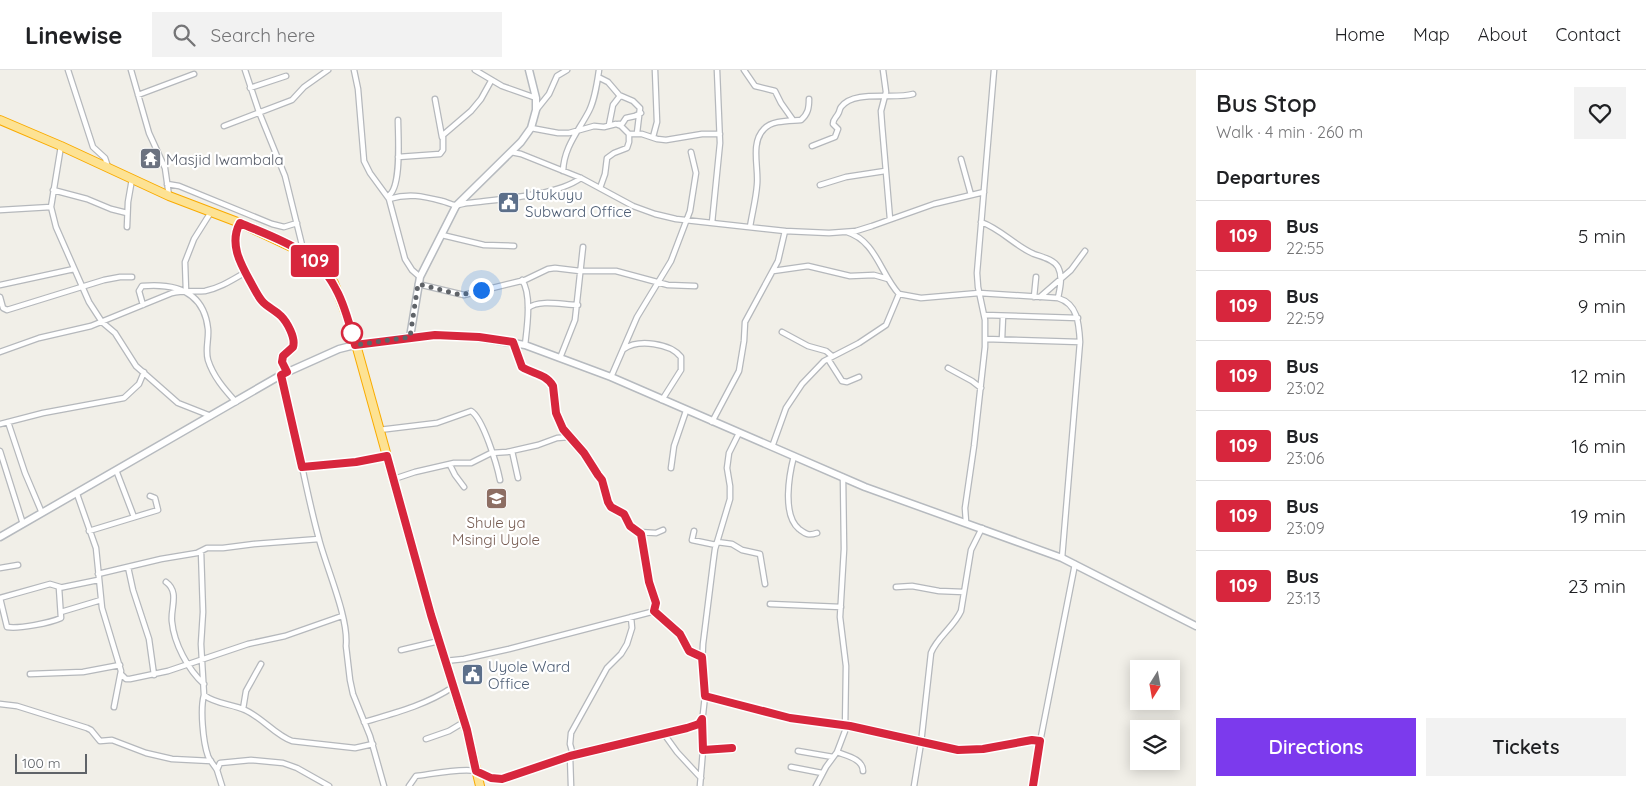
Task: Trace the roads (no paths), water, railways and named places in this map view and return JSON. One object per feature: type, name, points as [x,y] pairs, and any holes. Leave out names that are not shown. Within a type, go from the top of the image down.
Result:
[{"type":"highway","points":[[0,120],[108,167],[168,196],[240,223],[304,253],[320,266],[334,284],[347,315],[439,641],[464,722],[480,786]]},
{"type":"street","points":[[68,70],[93,147],[105,158],[108,167]]},
{"type":"street","points":[[130,70],[149,133],[162,162],[168,196]]},
{"type":"street","points":[[245,70],[259,112],[282,168],[304,253]]},
{"type":"street","points":[[224,126],[292,100],[304,87],[328,70]]},
{"type":"street","points":[[354,70],[358,89],[364,161],[370,173],[389,198],[405,259],[412,270],[420,277]]},
{"type":"street","points":[[475,70],[491,81],[536,98]]},
{"type":"street","points":[[410,337],[420,277],[456,206],[511,152],[531,128],[536,110],[536,98],[529,70]]},
{"type":"street","points":[[536,110],[549,94],[559,70]]},
{"type":"street","points":[[557,76],[567,70]]},
{"type":"street","points":[[563,171],[566,152],[575,132],[590,108],[599,70]]},
{"type":"street","points":[[653,137],[657,122],[655,70]]},
{"type":"street","points":[[712,223],[720,134],[716,70]]},
{"type":"street","points":[[744,70],[755,86],[775,91],[780,103],[793,120]]},
{"type":"street","points":[[884,70],[885,95],[881,111],[890,219]]},
{"type":"street","points":[[966,522],[965,508],[985,338],[984,315],[977,273],[994,70]]},
{"type":"street","points":[[138,95],[194,74]]},
{"type":"street","points":[[250,88],[286,76]]},
{"type":"street","points":[[598,77],[608,82],[619,95],[639,105],[641,112],[637,133]]},
{"type":"street","points":[[442,138],[448,130],[475,106],[491,81]]},
{"type":"street","points":[[812,146],[835,137],[838,129],[833,124],[833,121],[842,105],[846,102],[862,97],[912,94]]},
{"type":"street","points":[[609,124],[613,105],[619,99],[619,95]]},
{"type":"street","points":[[398,157],[440,154],[442,138],[435,99]]},
{"type":"street","points":[[750,228],[757,184],[756,154],[758,138],[762,130],[767,126],[801,120],[807,113],[809,99]]},
{"type":"street","points":[[531,128],[558,133],[575,132],[590,127],[622,124],[626,118],[641,112]]},
{"type":"street","points":[[389,198],[394,189],[398,157],[398,120]]},
{"type":"street","points":[[600,188],[605,174],[607,158],[627,148],[629,142],[629,134],[618,124]]},
{"type":"street","points":[[629,134],[637,133],[672,140],[695,135],[720,134]]},
{"type":"street","points":[[60,146],[51,207],[56,227],[89,302],[102,322],[115,333],[134,363],[178,403],[211,416]]},
{"type":"street","points":[[511,152],[522,154],[580,178],[650,213],[686,220],[785,231],[847,232],[872,226],[934,204],[984,192]]},
{"type":"street","points":[[611,377],[640,310],[671,261],[690,210],[696,169],[691,152]]},
{"type":"street","points":[[961,160],[971,194]]},
{"type":"street","points":[[820,185],[846,177],[885,171]]},
{"type":"street","points":[[127,227],[132,178]]},
{"type":"street","points":[[389,198],[411,195],[456,206],[558,189],[580,178]]},
{"type":"street","points":[[167,184],[187,190],[272,224],[284,227],[297,223]]},
{"type":"street","points":[[53,190],[127,213]]},
{"type":"street","points":[[0,210],[51,207]]},
{"type":"street","points":[[186,291],[185,262],[194,239],[211,212]]},
{"type":"street","points":[[981,222],[991,226],[1008,239],[1032,253],[1053,262],[1058,268],[1060,279],[1058,298]]},
{"type":"street","points":[[240,223],[236,231],[235,241],[238,256],[258,296],[282,317],[291,333],[294,345],[282,358],[302,467],[319,539],[342,616],[347,639],[346,646],[351,687],[373,744],[384,786]]},
{"type":"street","points":[[712,422],[739,371],[745,322],[780,256],[785,231]]},
{"type":"street","points":[[847,232],[858,236],[872,250],[888,279],[899,294],[927,298],[979,293],[1058,298],[1069,303],[1078,318],[1080,342],[1062,558]]},
{"type":"street","points":[[442,235],[484,245],[514,246]]},
{"type":"street","points":[[560,358],[574,326],[578,305],[583,247]]},
{"type":"street","points":[[1040,297],[1071,270],[1085,251]]},
{"type":"street","points":[[773,271],[808,266],[850,276],[874,275],[888,279]]},
{"type":"street","points":[[0,286],[74,269]]},
{"type":"street","points":[[418,284],[464,295],[522,280],[548,269],[580,272],[616,271],[673,285],[695,286]]},
{"type":"street","points":[[0,352],[38,338],[102,322],[172,293],[205,291],[221,286],[246,272]]},
{"type":"street","points":[[0,297],[3,308],[7,310],[82,286],[120,277],[132,277]]},
{"type":"street","points":[[1034,297],[1036,277]]},
{"type":"street","points":[[522,280],[528,308],[525,345]]},
{"type":"street","points":[[143,305],[139,291],[142,286],[161,286],[186,291],[194,297],[207,321],[209,336],[208,357],[214,373],[236,402]]},
{"type":"street","points":[[772,447],[789,402],[812,372],[830,358],[859,343],[886,325],[899,294]]},
{"type":"street","points":[[528,308],[539,304],[578,305]]},
{"type":"street","points":[[984,315],[1078,318]]},
{"type":"street","points":[[1002,339],[1003,316]]},
{"type":"street","points":[[782,332],[808,346],[826,351],[842,381],[847,382],[859,377]]},
{"type":"street","points":[[0,537],[284,373],[328,354],[355,345],[410,337],[435,335],[461,336],[525,345],[611,377],[686,411],[843,477],[927,510],[966,522],[1062,558],[1196,626]]},
{"type":"street","points":[[985,338],[1080,342]]},
{"type":"street","points":[[513,342],[522,367],[547,378],[551,382],[556,413],[563,429],[602,480],[611,507],[624,514],[630,526],[639,532],[644,543],[649,582],[656,603],[654,611]]},
{"type":"street","points":[[623,350],[633,344],[658,345],[670,348],[679,354],[682,361],[681,370],[662,400]]},
{"type":"street","points":[[948,368],[972,381],[980,388]]},
{"type":"street","points":[[0,422],[8,422],[125,397],[139,384],[144,372]]},
{"type":"street","points":[[379,430],[437,423],[471,411],[474,412],[493,453],[500,480]]},
{"type":"street","points":[[671,468],[674,446],[686,411]]},
{"type":"street","points":[[8,422],[42,513]]},
{"type":"street","points":[[700,786],[703,750],[702,719],[705,696],[702,657],[707,607],[717,544],[730,500],[727,468],[729,453],[739,432]]},
{"type":"street","points":[[394,479],[415,472],[471,463],[493,453],[512,451],[557,438],[566,436],[571,438]]},
{"type":"street","points":[[0,451],[22,524]]},
{"type":"street","points":[[512,451],[518,478]]},
{"type":"street","points":[[302,467],[356,462],[387,456]]},
{"type":"street","points":[[794,456],[789,488],[793,520],[797,527],[805,534],[812,535],[817,533]]},
{"type":"street","points":[[450,465],[464,487]]},
{"type":"street","points":[[116,470],[134,517]]},
{"type":"street","points":[[816,786],[837,752],[844,737],[845,726],[846,666],[840,627],[844,549],[843,477]]},
{"type":"street","points":[[77,494],[97,553],[100,600],[122,675],[114,707]]},
{"type":"street","points":[[89,531],[158,510],[155,498],[150,496]]},
{"type":"street","points":[[914,786],[931,653],[934,646],[961,612],[971,550],[982,528]]},
{"type":"street","points":[[639,532],[664,530]]},
{"type":"street","points":[[694,531],[692,540],[732,544],[742,550],[760,554],[765,584]]},
{"type":"street","points":[[98,574],[201,552],[207,548],[319,539]]},
{"type":"street","points":[[201,552],[203,612],[201,644],[204,684],[202,710],[208,755],[222,786]]},
{"type":"street","points":[[1033,786],[1075,564]]},
{"type":"street","points":[[0,568],[18,565]]},
{"type":"street","points":[[128,567],[133,590],[149,639],[154,675]]},
{"type":"street","points":[[60,587],[61,618],[9,627],[6,624],[0,598],[50,584],[60,587],[98,580]]},
{"type":"street","points":[[166,582],[170,585],[173,592],[174,609],[172,622],[175,637],[188,665],[204,684]]},
{"type":"street","points":[[896,587],[912,586],[938,591],[964,592]]},
{"type":"street","points":[[61,612],[100,600]]},
{"type":"street","points":[[770,604],[841,607]]},
{"type":"street","points":[[654,611],[680,634],[689,651],[702,657]]},
{"type":"street","points":[[445,661],[464,659],[509,649],[654,611]]},
{"type":"street","points":[[122,675],[126,679],[130,679],[154,675],[248,644],[285,636],[342,616]]},
{"type":"street","points":[[571,786],[571,733],[607,668],[621,654],[627,644],[632,628],[630,617]]},
{"type":"street","points":[[401,650],[439,641]]},
{"type":"street","points":[[243,709],[246,691],[261,664]]},
{"type":"street","points":[[30,674],[83,672],[120,665]]},
{"type":"street","points":[[364,722],[420,705],[453,687]]},
{"type":"street","points":[[204,695],[243,709],[259,718],[284,738],[292,741],[355,748],[373,744]]},
{"type":"street","points":[[705,696],[790,718],[845,726],[965,751],[1032,740],[1040,741]]},
{"type":"street","points":[[0,704],[17,706],[87,728],[100,741],[112,740],[146,753],[172,760],[211,761]]},
{"type":"street","points":[[409,786],[417,776],[476,771],[491,778],[502,779],[572,755],[696,725],[702,719]]},
{"type":"street","points":[[426,739],[449,732],[464,722]]},
{"type":"street","points":[[664,734],[675,750],[701,778]]},
{"type":"street","points":[[703,750],[732,748]]},
{"type":"street","points":[[798,751],[833,757]]},
{"type":"street","points":[[837,752],[860,762],[864,771]]},
{"type":"street","points":[[216,770],[218,765],[223,762],[251,760],[277,762],[297,768],[329,786]]},
{"type":"street","points":[[791,767],[822,774]]},
{"type":"place","name":"Masjid Iwambala","points":[[150,159]]},
{"type":"place","name":"Utukuyu Subward Office","points":[[509,203]]},
{"type":"place","name":"Shule ya Msingi Uyole","points":[[496,499]]},
{"type":"place","name":"Uyole Ward Office","points":[[472,675]]}]
